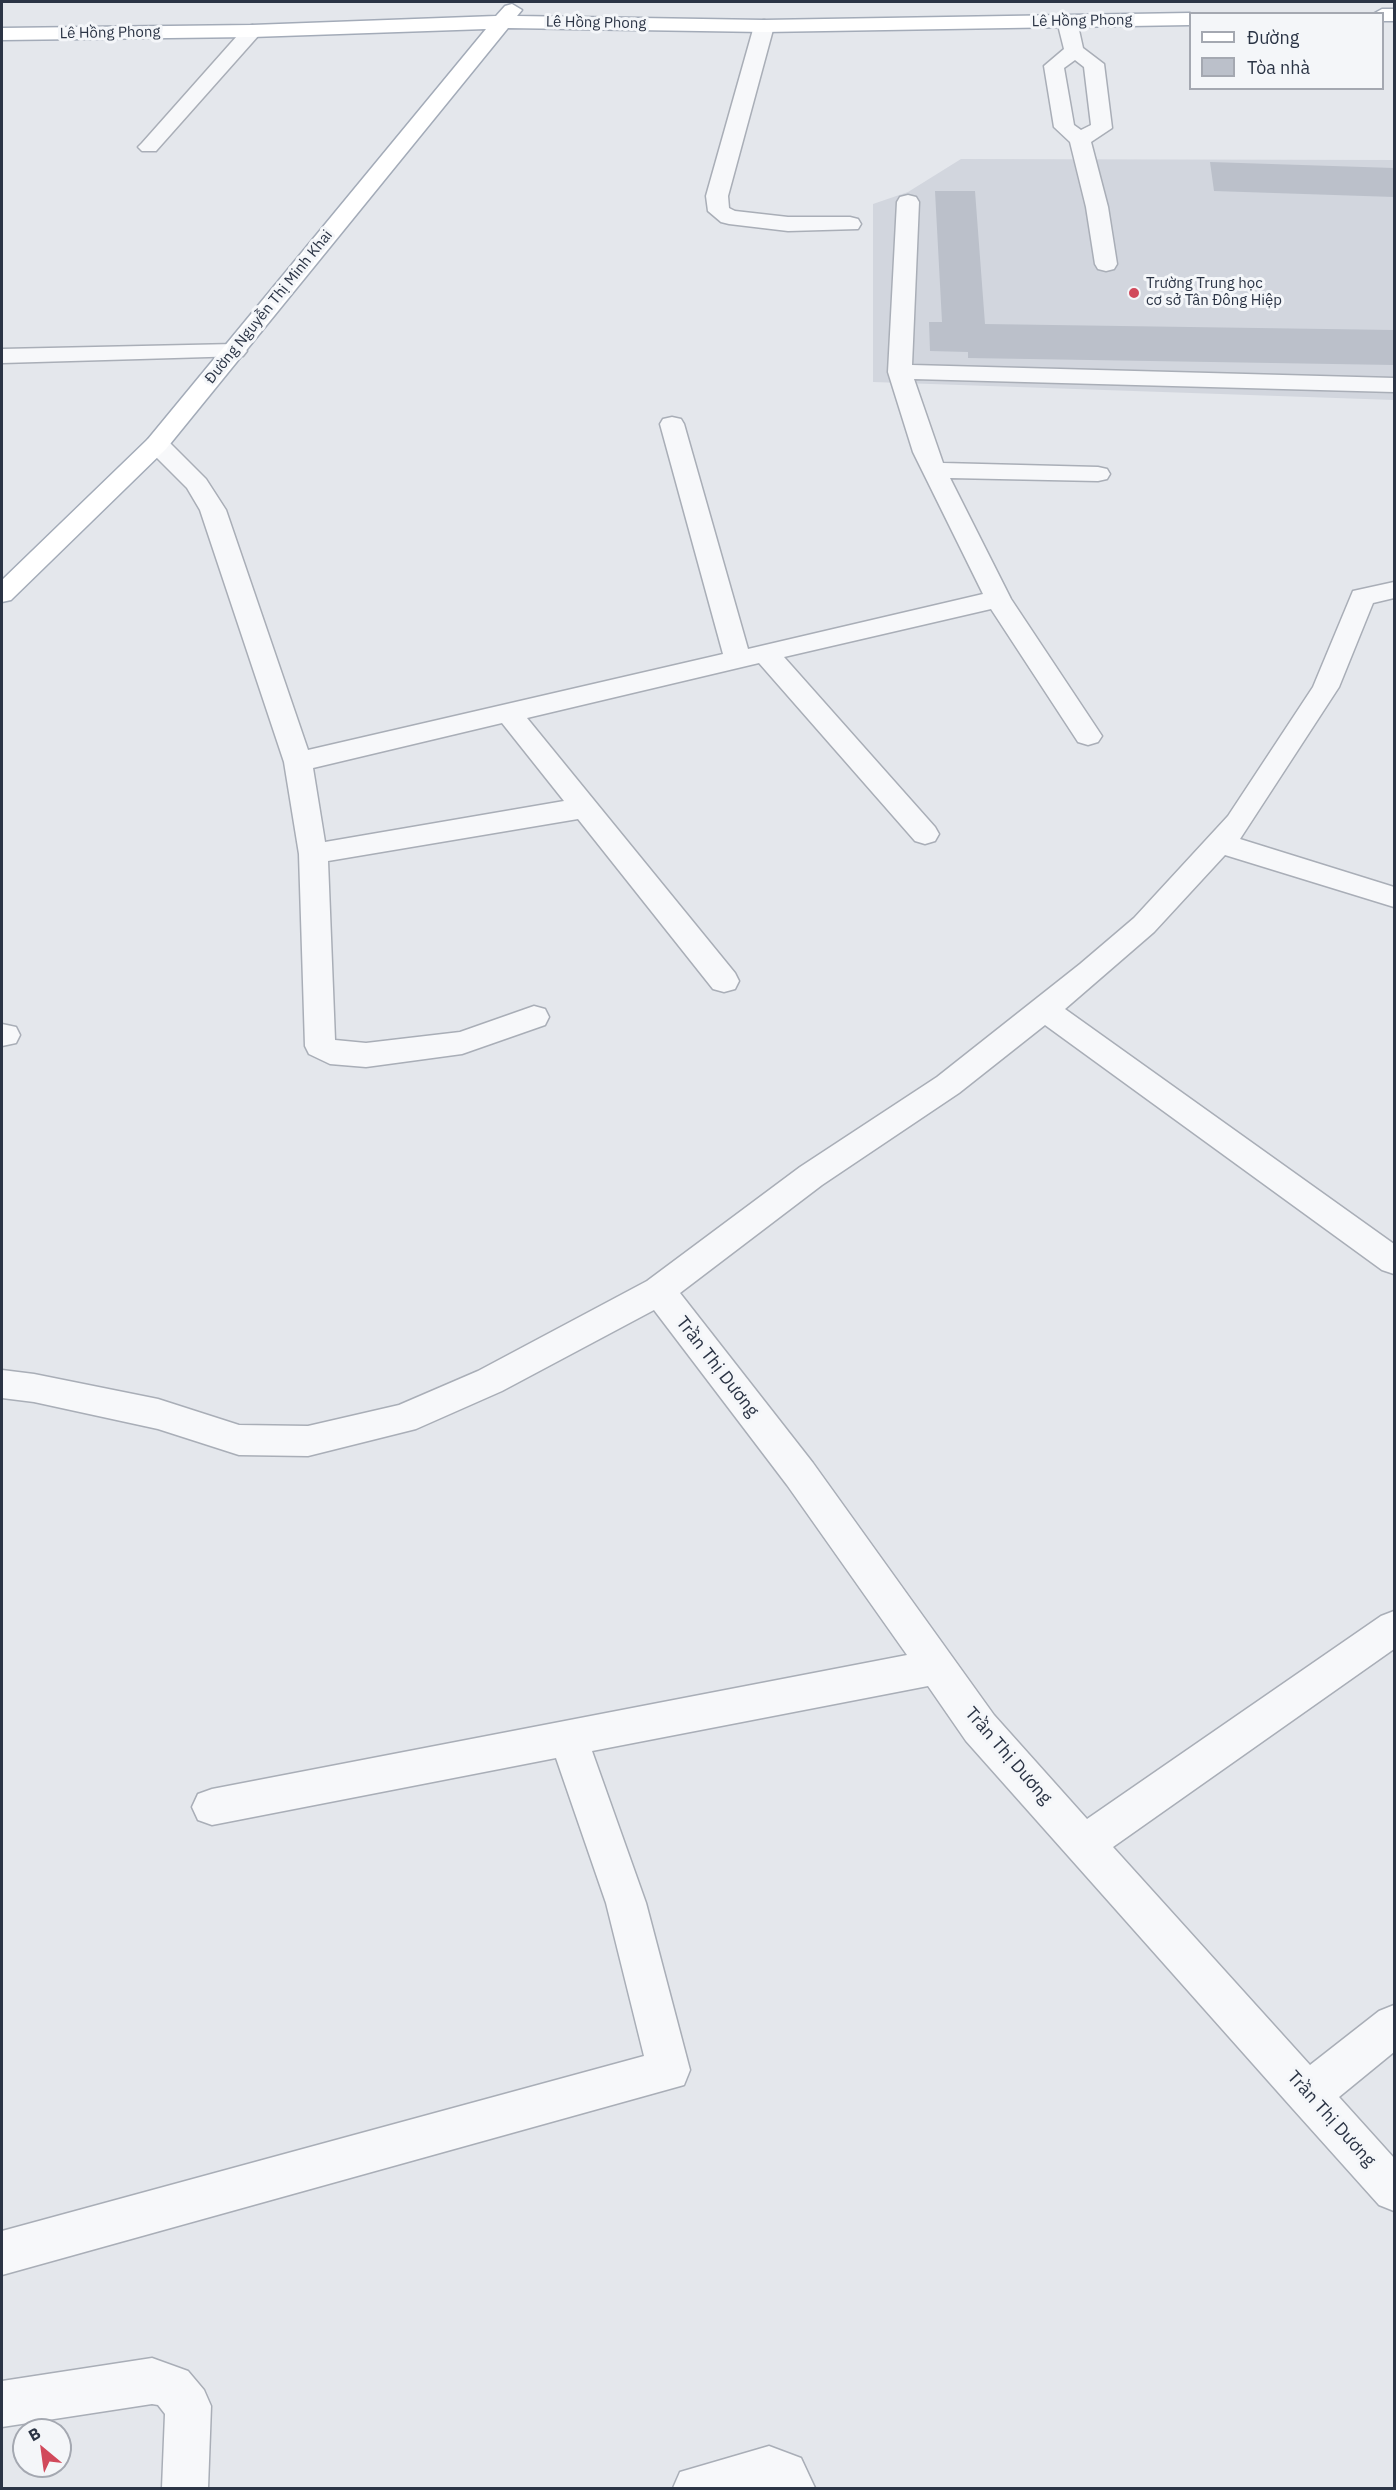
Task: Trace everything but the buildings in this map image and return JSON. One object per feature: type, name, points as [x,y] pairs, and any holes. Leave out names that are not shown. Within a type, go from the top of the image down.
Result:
[{"type":"main road","name":"Đường Nguyễn Thị Minh Khai","points":[[2,594],[157,444],[518,2]]},
{"type":"main road","name":"Lê Hồng Phong","points":[[2,34],[252,31],[504,21],[764,26],[1189,19]]},
{"type":"street","points":[[1067,21],[1074,51],[1094,64],[1102,128],[1080,139]]},
{"type":"street","points":[[764,26],[717,196],[719,211],[729,217],[788,224],[850,224]]},
{"type":"street","points":[[149,147],[252,31]]},
{"type":"street","points":[[1074,51],[1054,66],[1064,128],[1080,139],[1097,207],[1106,264]]},
{"type":"street","points":[[908,202],[900,372],[925,452],[998,599],[1088,736]]},
{"type":"street","points":[[2,356],[235,351]]},
{"type":"street","points":[[900,372],[1395,385]]},
{"type":"street","points":[[672,424],[738,660]]},
{"type":"street","points":[[157,444],[197,484],[213,510],[298,762],[313,854],[320,1046],[330,1052],[366,1055],[451,1044],[534,1017]]},
{"type":"street","points":[[935,470],[1098,474]]},
{"type":"street","points":[[2,1384],[34,1388],[158,1414],[239,1440],[308,1440],[404,1419],[490,1381],[659,1291],[811,1176],[948,1085],[1044,1009],[1144,925],[1238,823],[1326,687],[1362,597],[1395,590]]},
{"type":"street","points":[[298,762],[998,599]]},
{"type":"street","points":[[765,653],[925,834]]},
{"type":"street","points":[[508,712],[723,981]]},
{"type":"street","points":[[313,854],[583,808]]},
{"type":"street","points":[[1220,843],[1395,897]]},
{"type":"street","points":[[1044,1009],[1395,1261]]},
{"type":"street","name":"Trần Thị Dương","points":[[659,1291],[800,1474],[980,1728],[1086,1843],[1395,2190]]},
{"type":"street","points":[[1086,1843],[1395,1628]]},
{"type":"street","points":[[212,1807],[936,1667]]},
{"type":"street","points":[[2,2253],[669,2070],[626,1903],[568,1738]]},
{"type":"street","points":[[1308,2094],[1395,2026]]},
{"type":"street","points":[[2,2404],[152,2381],[172,2387],[188,2406],[185,2488]]},
{"type":"street","points":[[696,2488],[769,2469],[785,2474],[792,2488]]},
{"type":"shaded area","name":"Trường Trung học cơ sở Tân Đông Hiệp","points":[[961,159],[1394,160],[1394,400],[873,382],[873,204],[908,192]]},
{"type":"place","name":"Trường Trung học cơ sở Tân Đông Hiệp","points":[[1134,293]]}]
